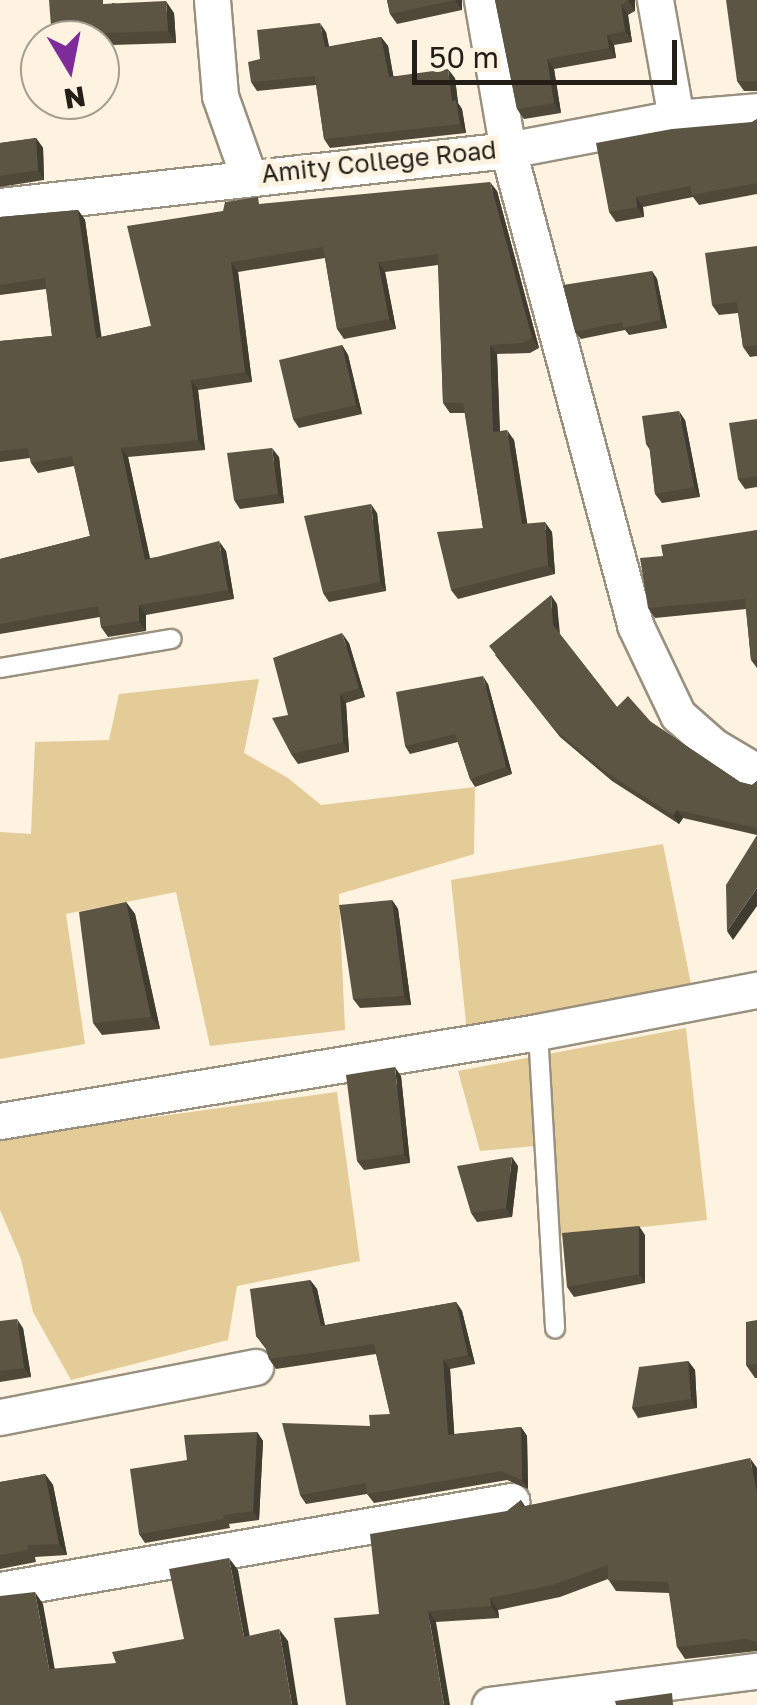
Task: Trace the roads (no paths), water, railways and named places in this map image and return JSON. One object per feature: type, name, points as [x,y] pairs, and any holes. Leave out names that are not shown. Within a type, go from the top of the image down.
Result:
[{"type":"street","points":[[212,0],[220,96],[248,175]]},
{"type":"street","points":[[482,0],[508,150],[635,625],[678,715],[713,746],[757,772]]},
{"type":"street","points":[[655,0],[676,118]]},
{"type":"street","name":"Amity College Road","points":[[0,206],[248,175],[508,150],[676,118],[757,110]]},
{"type":"street","points":[[0,1122],[538,1032],[757,990]]},
{"type":"street","points":[[0,1417],[255,1367]]},
{"type":"street","points":[[0,1590],[511,1501]]},
{"type":"street","points":[[490,1705],[757,1670]]},
{"type":"lane","points":[[0,668],[172,639]]},
{"type":"lane","points":[[538,1032],[554,1329]]}]
